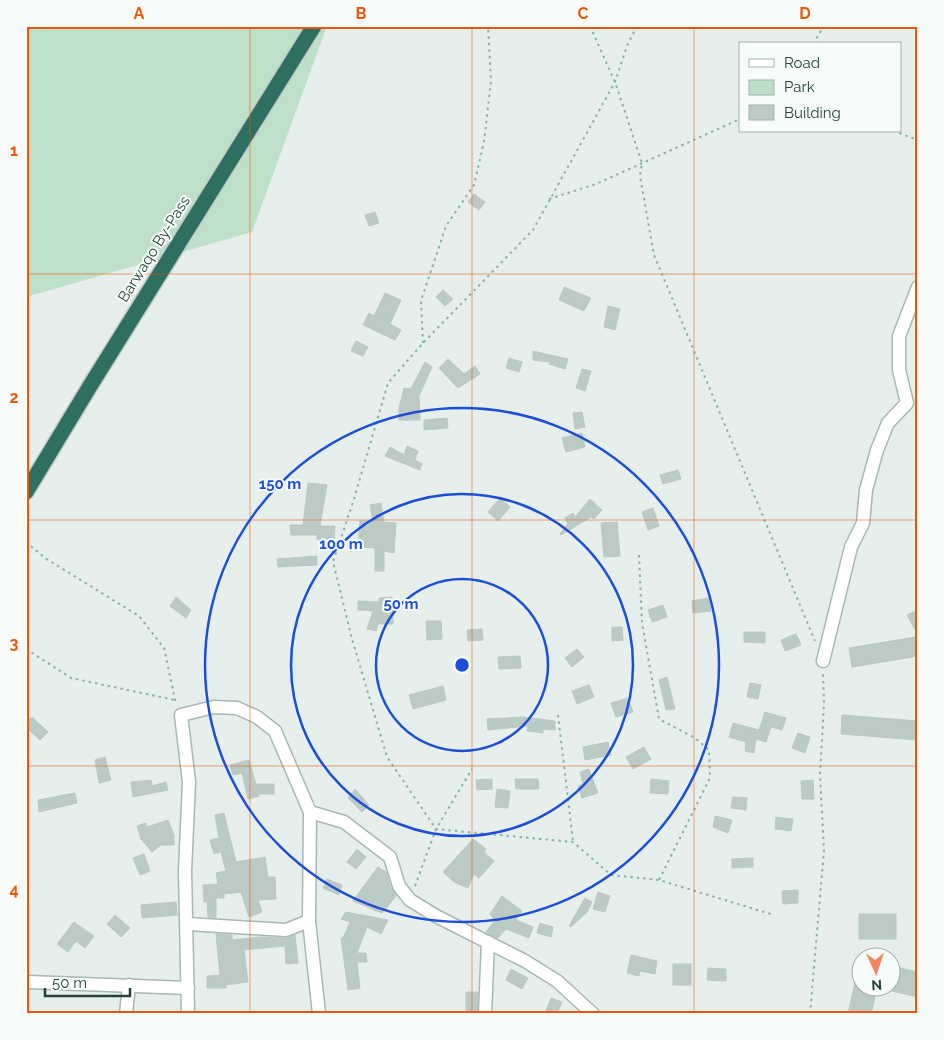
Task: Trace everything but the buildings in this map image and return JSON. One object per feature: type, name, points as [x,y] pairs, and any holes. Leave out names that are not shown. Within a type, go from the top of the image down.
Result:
[{"type":"highway","name":"Barwaqo By-Pass","points":[[26,492],[95,377],[314,26]]},
{"type":"street","points":[[822,661],[851,547],[864,523],[866,490],[877,450],[888,422],[907,403],[899,370],[899,336],[918,287]]},
{"type":"street","points":[[188,1014],[188,924],[185,871],[189,782],[181,715],[214,707],[237,708],[257,717],[275,731],[310,812],[309,921],[319,1014]]},
{"type":"street","points":[[310,812],[344,822],[390,857],[400,886],[410,900],[557,981],[593,1014]]},
{"type":"street","points":[[188,924],[286,930],[309,921]]},
{"type":"street","points":[[485,1014],[488,942]]},
{"type":"street","points":[[28,982],[188,988]]},
{"type":"street","points":[[126,1014],[129,985]]},
{"type":"path","points":[[423,343],[420,301],[446,226],[474,185],[484,142],[492,81],[488,26]]},
{"type":"path","points":[[590,26],[615,82],[642,163],[640,176],[654,255],[822,661],[824,703],[820,775],[824,850],[810,1014]]},
{"type":"path","points":[[436,829],[387,757],[352,639],[333,562],[388,383],[423,343],[533,230],[615,82],[627,46],[637,26]]},
{"type":"path","points":[[814,42],[824,26]]},
{"type":"path","points":[[549,200],[596,184],[739,119]]},
{"type":"path","points":[[896,132],[918,140]]},
{"type":"path","points":[[26,542],[45,558],[139,616],[164,648],[175,700],[71,678],[26,650]]},
{"type":"path","points":[[639,555],[642,623],[659,719],[695,738],[709,750],[710,778],[659,880]]},
{"type":"path","points":[[558,715],[573,842]]},
{"type":"path","points":[[410,900],[436,829],[472,769]]},
{"type":"path","points":[[436,829],[573,842],[611,875],[659,880],[774,915]]},
{"type":"green space","points":[[26,26],[327,26],[252,232],[26,297]]}]
